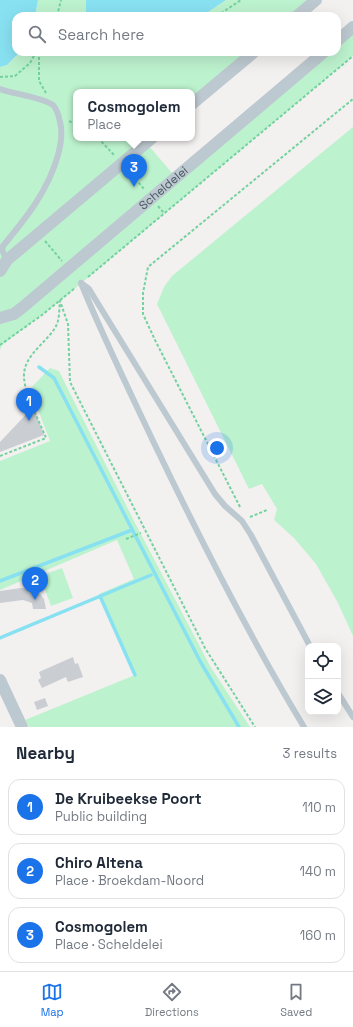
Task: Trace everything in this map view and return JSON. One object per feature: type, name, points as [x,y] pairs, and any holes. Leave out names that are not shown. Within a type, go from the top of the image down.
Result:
[{"type":"street","points":[[302,12],[316,0]]},
{"type":"street","points":[[341,38],[353,27]]},
{"type":"street","points":[[195,101],[249,56]]},
{"type":"street","name":"Scheldelei","points":[[0,318],[14,314],[23,308],[319,56]]},
{"type":"street","points":[[0,271],[7,260],[148,141]]},
{"type":"street","points":[[0,680],[22,727]]},
{"type":"lane","points":[[0,89],[42,100],[53,106],[59,116],[62,130],[54,170],[41,197],[3,246],[2,250],[7,260]]},
{"type":"lane","points":[[81,283],[89,289],[215,494],[225,506],[242,521],[308,643]]},
{"type":"lane","points":[[81,283],[98,325],[180,498],[280,687],[304,727]]},
{"type":"lane","points":[[341,697],[353,717]]},
{"type":"path","points":[[58,12],[61,0]]},
{"type":"path","points":[[223,12],[241,0]]},
{"type":"path","points":[[0,77],[16,76],[30,63],[34,56]]},
{"type":"path","points":[[37,56],[39,81],[53,106]]},
{"type":"path","points":[[0,345],[60,301],[353,56]]},
{"type":"path","points":[[267,510],[242,521],[240,507],[154,340],[143,314],[143,293],[148,267],[353,99]]},
{"type":"path","points":[[101,141],[122,163],[164,213]]},
{"type":"path","points":[[39,234],[68,269]]},
{"type":"path","points":[[0,456],[46,438],[28,394],[24,376],[29,359],[55,327],[59,314],[60,301]]},
{"type":"path","points":[[60,301],[68,324],[70,382],[205,648],[255,727]]},
{"type":"path","points":[[126,540],[141,533]]},
{"type":"green space","points":[[38,0],[86,0],[86,12],[36,12]]},
{"type":"green space","points":[[226,0],[308,0],[294,12],[208,12]]},
{"type":"green space","points":[[353,33],[353,56],[60,301],[2,345],[0,350],[0,67],[7,65],[17,56],[242,56],[195,95],[195,89],[73,89],[73,141],[145,141],[179,181],[325,56],[341,56],[341,43]]},
{"type":"green space","points":[[353,127],[353,636],[338,603],[316,564],[294,538],[274,520],[277,509],[262,484],[249,489],[157,304],[164,287],[172,276]]},
{"type":"green space","points":[[50,368],[59,371],[134,521],[210,666],[250,727],[29,727],[25,720],[135,675],[99,594],[134,579],[117,540],[0,590],[0,461],[50,441],[30,389]]},
{"type":"green space","points":[[62,568],[73,598],[51,606],[40,576]]},
{"type":"water","points":[[0,0],[38,0],[36,12],[12,12],[12,56],[16,56],[7,65],[0,67]]},
{"type":"water","points":[[86,0],[226,0],[208,12],[86,12]]},
{"type":"building","points":[[33,407],[44,435],[0,452],[0,442]]},
{"type":"building","points":[[21,588],[32,589],[40,594],[44,599],[46,609],[33,609],[32,603],[23,600],[0,603],[0,591]]},
{"type":"building","points":[[73,657],[75,664],[78,663],[83,677],[68,682],[66,677],[42,688],[38,680],[41,678],[39,672]]},
{"type":"building","points":[[45,698],[48,706],[37,710],[34,702]]},
{"type":"waterway","points":[[39,367],[54,378],[200,661],[239,727]]},
{"type":"waterway","points":[[0,581],[132,530]]},
{"type":"waterway","points":[[0,638],[151,575]]},
{"type":"waterway","points":[[100,596],[135,675]]},
{"type":"place","name":"Cosmogolem","points":[[134,187]]},
{"type":"place","name":"De Kruibeekse Poort","points":[[29,421]]},
{"type":"place","name":"Chiro Altena","points":[[35,600]]}]
